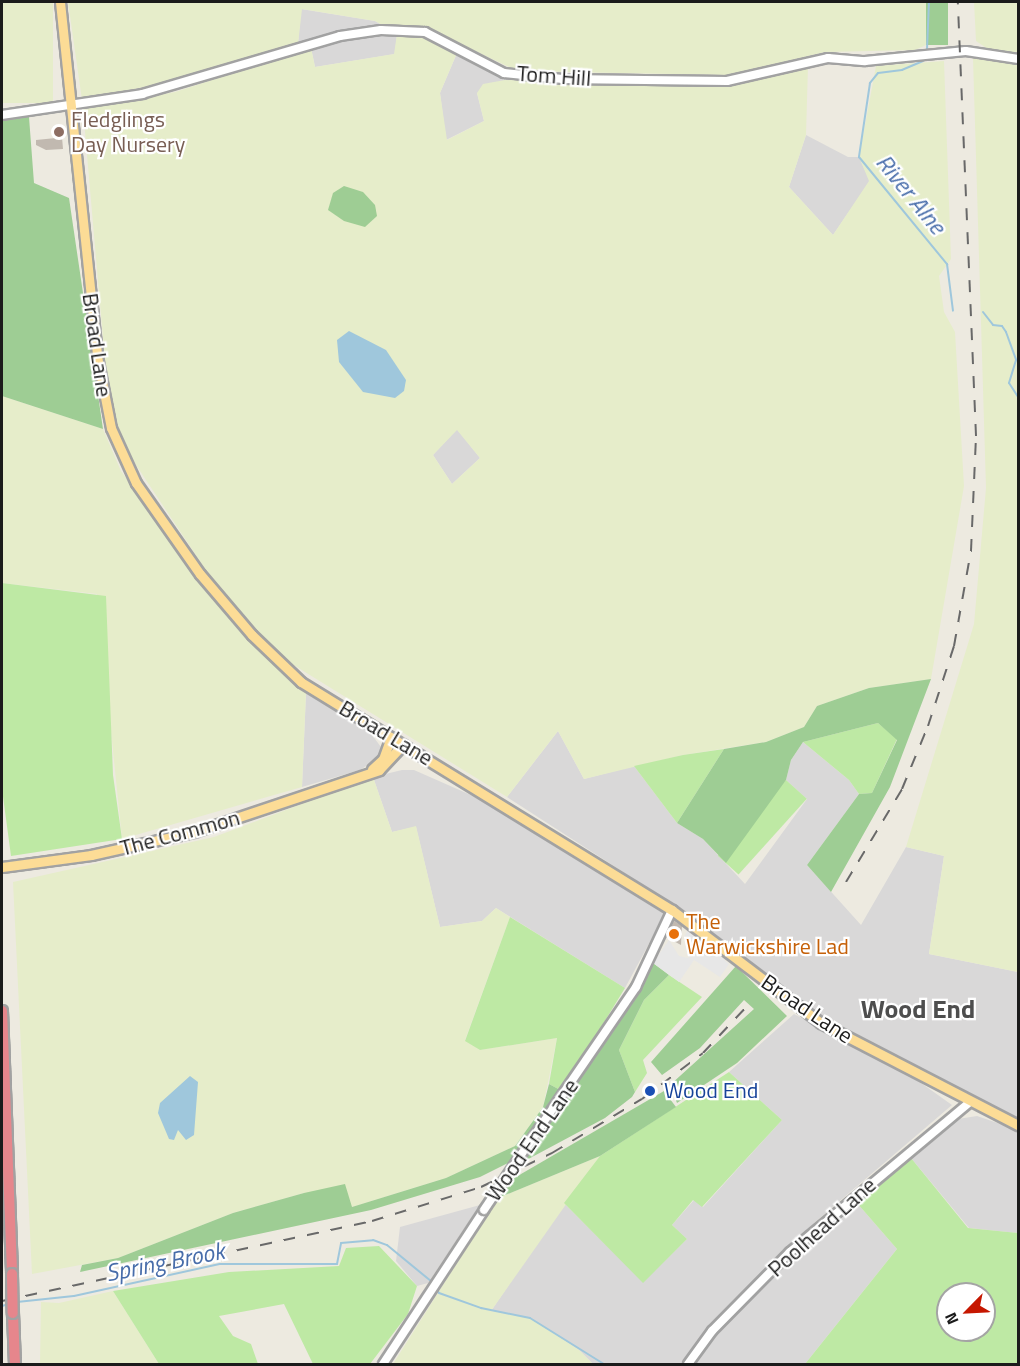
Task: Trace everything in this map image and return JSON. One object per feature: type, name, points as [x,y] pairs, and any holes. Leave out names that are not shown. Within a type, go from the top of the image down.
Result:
[{"type":"highway","points":[[2,1011],[15,1365]]},
{"type":"main road","name":"Broad Lane","points":[[60,2],[69,104],[104,403],[136,483],[200,574],[274,659],[302,682],[672,909],[811,1017],[969,1103],[1018,1125]]},
{"type":"main road","name":"The Common","points":[[353,778],[376,767],[391,737]]},
{"type":"main road","name":"The Common","points":[[2,867],[91,855],[194,832],[385,767],[403,744]]},
{"type":"street","name":"Tom Hill","points":[[2,115],[142,94],[340,36],[381,30],[424,32],[504,73],[563,79],[727,81],[828,58],[865,61],[966,51],[1018,59]]},
{"type":"street","name":"Wood End Lane","points":[[382,1365],[636,987],[672,909]]},
{"type":"street","name":"Poolhead Lane","points":[[688,1365],[711,1331],[790,1252],[969,1103]]},
{"type":"shaded area","points":[[301,9],[375,21],[384,26],[298,44]]},
{"type":"shaded area","points":[[397,34],[395,54],[315,67],[311,48],[342,38]]},
{"type":"shaded area","points":[[457,53],[513,81],[477,93],[484,121],[446,140],[440,93]]},
{"type":"shaded area","points":[[806,135],[848,157],[859,157],[870,181],[833,235],[789,187]]},
{"type":"shaded area","points":[[457,429],[480,458],[452,484],[433,455]]},
{"type":"shaded area","points":[[306,693],[369,731],[381,747],[380,757],[360,770],[302,787]]},
{"type":"shaded area","points":[[558,731],[584,779],[634,766],[677,823],[703,839],[745,884],[807,799],[786,780],[791,760],[803,742],[849,780],[859,794],[807,865],[861,925],[906,847],[944,856],[929,954],[1018,972],[1018,1118],[805,1008],[676,906],[507,797]]},
{"type":"shaded area","points":[[402,770],[414,770],[498,807],[665,914],[625,988],[496,908],[482,921],[440,927],[416,827],[392,832],[373,777]]},
{"type":"shaded area","points":[[688,929],[729,964],[720,977],[694,960],[679,982],[653,963],[669,940],[679,956],[688,958],[695,949],[684,938]]},
{"type":"shaded area","points":[[794,1014],[914,1078],[952,1105],[814,1223],[824,1232],[857,1203],[897,1249],[805,1364],[593,1364],[579,1350],[530,1318],[491,1311],[564,1203],[643,1282],[687,1239],[672,1225],[694,1200],[703,1207],[782,1120],[729,1072]]},
{"type":"shaded area","points":[[977,1116],[1018,1130],[1018,1233],[969,1228],[911,1158],[958,1119]]},
{"type":"shaded area","points":[[480,1205],[428,1283],[417,1286],[396,1261],[400,1227]]},
{"type":"green space","points":[[2,2],[53,2],[53,103],[2,103]]},
{"type":"green space","points":[[68,2],[926,2],[926,45],[915,50],[825,52],[728,75],[562,72],[513,69],[431,30],[384,26],[375,21],[302,9],[298,44],[182,79],[82,100]]},
{"type":"green space","points":[[926,2],[948,2],[948,45],[926,45]]},
{"type":"green space","points":[[974,2],[1018,2],[1018,54],[988,49],[976,41]]},
{"type":"green space","points":[[397,34],[421,36],[457,53],[440,93],[447,140],[484,121],[477,93],[483,84],[505,80],[725,86],[808,66],[806,135],[789,187],[833,235],[869,181],[859,157],[876,66],[944,61],[951,259],[939,276],[944,312],[955,332],[964,486],[931,679],[869,688],[817,706],[804,727],[766,742],[683,755],[584,779],[558,731],[507,797],[284,659],[223,596],[136,465],[117,433],[109,407],[83,109],[175,92],[311,48],[315,67],[394,54]],"holes":[[[366,343],[386,350],[395,398]],[[457,430],[480,458],[452,484],[433,455]]]},
{"type":"green space","points":[[973,58],[1018,63],[1018,972],[929,954],[944,856],[906,847],[974,624],[986,488]]},
{"type":"green space","points":[[29,117],[34,183],[69,198],[103,429],[2,396],[2,121]]},
{"type":"green space","points":[[344,186],[363,192],[375,205],[377,216],[365,227],[344,221],[328,210],[333,193]]},
{"type":"green space","points":[[2,396],[103,429],[121,471],[192,571],[236,627],[306,693],[302,787],[122,839],[97,594],[2,583]]},
{"type":"green space","points":[[2,583],[106,596],[113,775],[122,839],[11,856],[2,789]]},
{"type":"green space","points":[[931,679],[890,787],[831,892],[807,865],[859,794],[872,793],[897,740],[878,723],[803,742],[791,760],[786,780],[726,863],[703,839],[677,823],[724,749],[766,742],[804,727],[817,706],[869,688]]},
{"type":"green space","points":[[878,723],[897,739],[872,793],[859,794],[849,780],[803,742]]},
{"type":"green space","points":[[724,749],[677,823],[634,766],[683,755]]},
{"type":"green space","points":[[373,777],[392,832],[416,826],[440,927],[482,921],[496,908],[510,917],[465,1040],[480,1050],[557,1038],[543,1107],[515,1146],[446,1178],[352,1207],[304,1193],[233,1213],[118,1258],[32,1274],[13,882],[214,837]]},
{"type":"green space","points":[[786,780],[807,799],[739,875],[718,856]]},
{"type":"green space","points":[[510,917],[625,988],[562,1091],[549,1084],[557,1038],[480,1050],[465,1041]]},
{"type":"green space","points":[[653,963],[669,975],[644,1000],[619,1050],[635,1092],[632,1097],[605,1118],[519,1164],[609,1037]]},
{"type":"green space","points":[[736,966],[787,1016],[737,1063],[677,1103],[670,1085],[754,1009],[744,1000],[700,1048],[662,1075],[651,1062]]},
{"type":"green space","points":[[669,975],[702,997],[643,1060],[647,1073],[635,1092],[619,1050],[644,1000]]},
{"type":"green space","points":[[729,1072],[782,1120],[702,1207],[693,1200],[672,1225],[687,1239],[643,1283],[564,1203],[600,1156]]},
{"type":"green space","points":[[549,1084],[562,1091],[525,1145],[508,1163],[480,1177],[371,1210],[80,1272],[82,1265],[118,1258],[233,1213],[304,1193],[345,1184],[352,1207],[446,1178],[515,1146],[543,1107]]},
{"type":"green space","points":[[664,1091],[676,1107],[600,1156],[498,1198],[509,1181]]},
{"type":"green space","points":[[600,1156],[491,1311],[530,1318],[579,1350],[593,1364],[393,1364],[498,1198]]},
{"type":"green space","points":[[911,1158],[968,1228],[1018,1233],[1018,1364],[805,1364],[897,1249],[857,1203]]},
{"type":"green space","points":[[379,1246],[417,1286],[408,1314],[370,1364],[313,1364],[284,1304],[219,1316],[233,1336],[251,1344],[258,1364],[159,1364],[113,1291],[229,1272],[339,1266],[346,1248]]},
{"type":"green space","points":[[113,1291],[159,1364],[40,1364],[41,1302],[59,1303]]},
{"type":"water","points":[[349,331],[386,350],[406,380],[404,391],[395,398],[363,392],[339,362],[337,340]]},
{"type":"water","points":[[190,1076],[198,1082],[194,1135],[186,1140],[178,1130],[174,1140],[169,1139],[158,1113],[160,1103]]},
{"type":"building","name":"Fledglings Day Nursery","points":[[61,125],[63,149],[46,150],[36,145],[36,140],[56,138],[55,126]]},
{"type":"building","name":"The Warwickshire Lad","points":[[674,921],[682,926],[681,945],[666,937]]},
{"type":"waterway","name":"River Alne","points":[[927,49],[929,2]]},
{"type":"waterway","name":"River Alne","points":[[923,61],[902,70],[878,73],[870,83],[859,157],[947,264],[953,311]]},
{"type":"waterway","name":"River Alne","points":[[983,312],[993,325],[1002,326],[1006,332],[1016,360],[1009,383],[1018,397]]},
{"type":"waterway","name":"Spring Brook","points":[[17,1302],[74,1296],[220,1264],[337,1264],[341,1243],[373,1240],[387,1245],[432,1282]]},
{"type":"waterway","name":"Spring Brook","points":[[435,1287],[439,1293],[481,1308],[530,1318],[604,1364]]},
{"type":"waterway","name":"Spring Brook","points":[[2,1306],[9,1304]]},
{"type":"railway","points":[[846,882],[902,789],[928,726],[954,646],[971,551],[976,436],[958,2]]},
{"type":"railway","points":[[2,1301],[372,1221],[481,1187],[552,1153],[642,1099],[703,1053],[750,1003]]},
{"type":"place","name":"Fledglings Day Nursery","points":[[59,132]]},
{"type":"place","name":"The Warwickshire Lad","points":[[674,934]]},
{"type":"place","name":"Wood End","points":[[650,1091]]},
{"type":"district","name":"Wood End","points":[[918,1009]]}]
